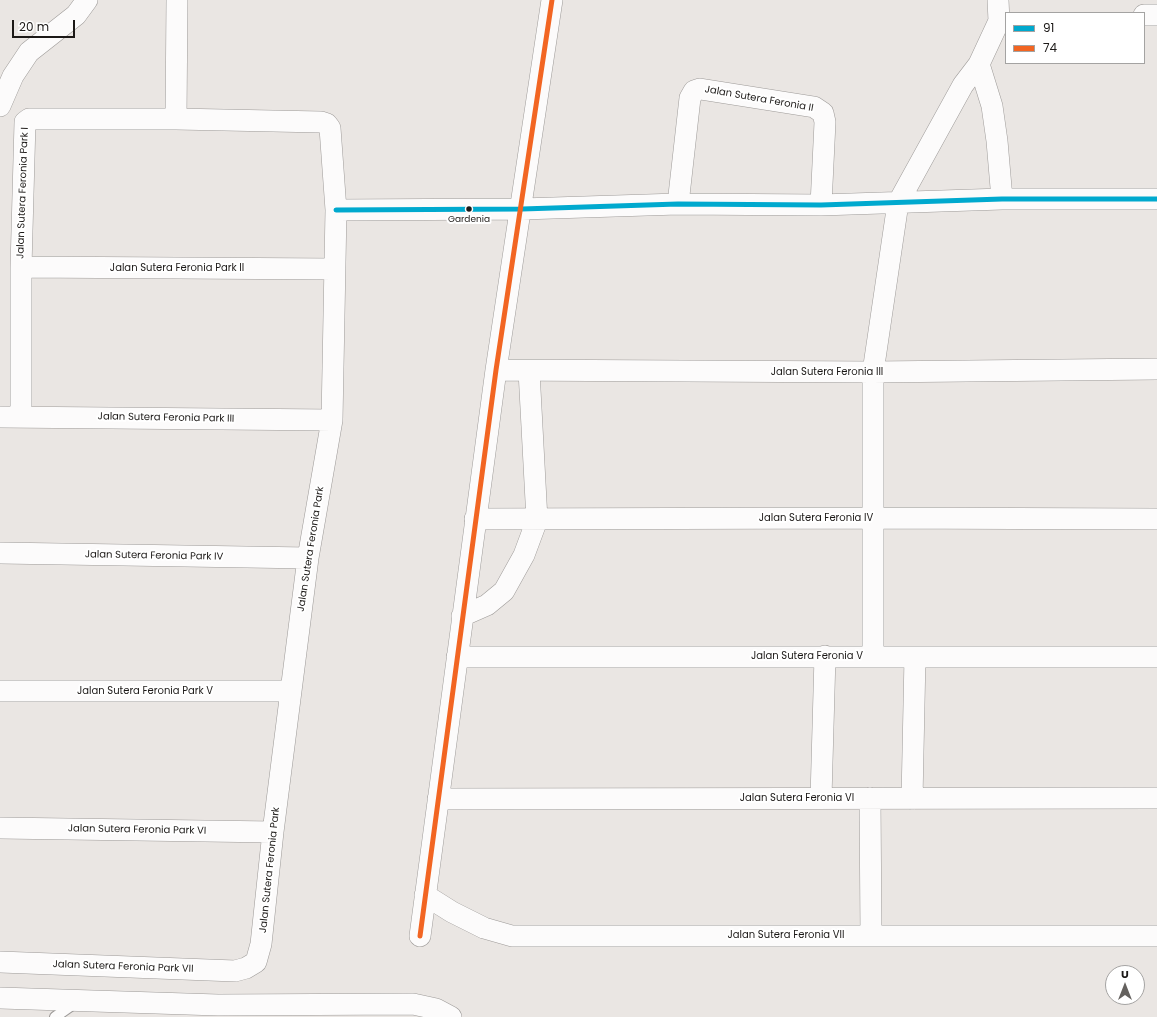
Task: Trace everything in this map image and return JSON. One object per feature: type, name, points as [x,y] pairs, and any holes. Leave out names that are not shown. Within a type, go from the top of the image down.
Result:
[{"type":"street","points":[[0,106],[13,76],[29,52],[76,15],[87,0]]},
{"type":"street","points":[[176,119],[177,0]]},
{"type":"street","points":[[420,936],[496,370],[522,209],[552,0]]},
{"type":"street","points":[[872,656],[874,518],[873,372],[898,203],[963,85],[979,64],[1002,21],[998,0]]},
{"type":"street","points":[[1145,15],[1157,15]]},
{"type":"street","points":[[979,64],[992,106],[997,141],[1002,199]]},
{"type":"street","name":"Jalan Sutera Feronia II","points":[[678,204],[690,98],[694,91],[700,89],[814,107],[823,113],[825,122],[821,205]]},
{"type":"street","name":"Jalan Sutera Feronia Park I","points":[[21,416],[21,267],[25,122],[29,119],[176,119],[321,122],[327,124]]},
{"type":"street","name":"Jalan Sutera Feronia Park","points":[[246,968],[256,962],[261,944],[290,691],[308,558],[332,420],[336,210],[330,128],[327,124]]},
{"type":"street","points":[[336,210],[522,209],[678,204],[821,205],[1002,199],[1157,198]]},
{"type":"street","name":"Jalan Sutera Feronia Park II","points":[[21,267],[334,269]]},
{"type":"street","name":"Jalan Sutera Feronia III","points":[[496,370],[873,372],[1157,369]]},
{"type":"street","points":[[462,616],[487,605],[504,591],[524,555],[537,520],[529,371]]},
{"type":"street","name":"Jalan Sutera Feronia Park III","points":[[0,417],[332,420]]},
{"type":"street","name":"Jalan Sutera Feronia IV","points":[[475,519],[1157,519]]},
{"type":"street","name":"Jalan Sutera Feronia Park IV","points":[[0,553],[308,558]]},
{"type":"street","points":[[821,798],[825,656]]},
{"type":"street","points":[[912,799],[915,656]]},
{"type":"street","name":"Jalan Sutera Feronia V","points":[[457,657],[1157,656]]},
{"type":"street","name":"Jalan Sutera Feronia Park V","points":[[0,690],[290,691]]},
{"type":"street","points":[[870,798],[872,935]]},
{"type":"street","name":"Jalan Sutera Feronia VI","points":[[438,799],[1157,798]]},
{"type":"street","name":"Jalan Sutera Feronia Park VI","points":[[0,828],[273,832]]},
{"type":"street","name":"Jalan Sutera Feronia VII","points":[[425,895],[452,912],[484,928],[512,936],[1157,936]]},
{"type":"street","name":"Jalan Sutera Feronia Park VII","points":[[0,962],[236,971],[246,968]]},
{"type":"street","points":[[0,998],[79,1001],[218,1011],[413,1004],[436,1009],[451,1017]]},
{"type":"lane","points":[[55,1017],[79,1001]]},
{"type":"transit line","name":"74","points":[[420,936],[496,370],[552,0]]},
{"type":"transit line","name":"91","points":[[336,210],[522,209],[678,204],[821,205],[1002,199],[1157,199]]},
{"type":"place","name":"Gardenia","points":[[469,209]]}]
